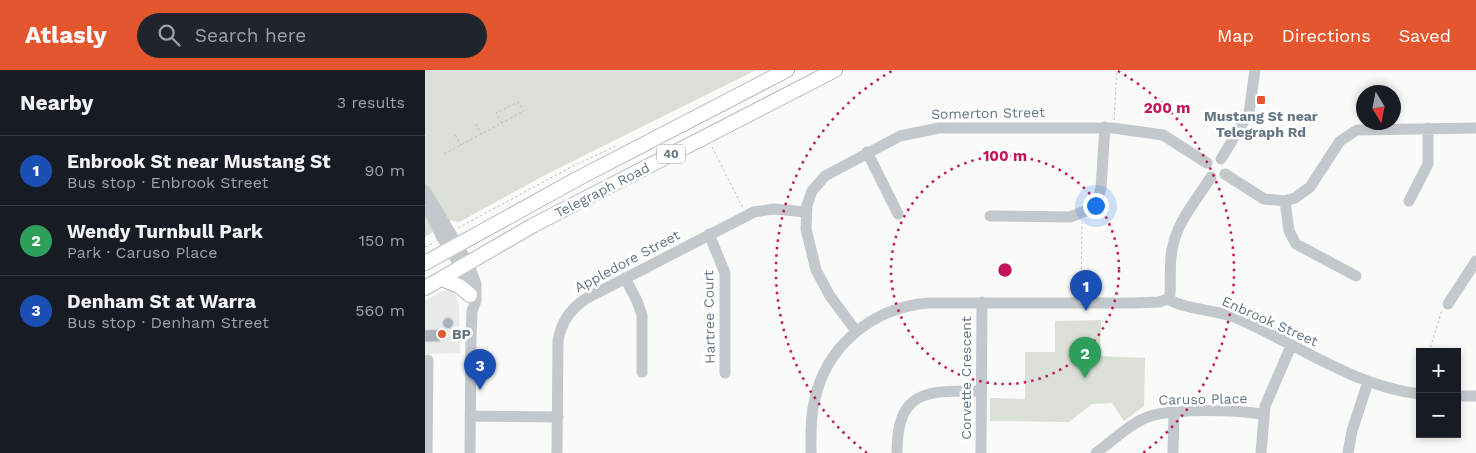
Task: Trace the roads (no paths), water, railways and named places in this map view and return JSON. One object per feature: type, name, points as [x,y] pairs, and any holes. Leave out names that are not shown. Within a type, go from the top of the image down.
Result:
[{"type":"main road","name":"Telegraph Road","points":[[425,263],[577,178],[787,70]]},
{"type":"main road","name":"Telegraph Road","points":[[425,288],[532,226],[835,70]]},
{"type":"main road","points":[[442,279],[459,286],[470,295]]},
{"type":"street","points":[[1221,159],[1249,113],[1255,70]]},
{"type":"street","points":[[990,216],[1064,217],[1081,214],[1092,206],[1100,192],[1109,128]]},
{"type":"street","name":"Somerton Street","points":[[856,331],[830,296],[816,270],[807,239],[806,212],[812,191],[825,176],[900,136],[929,129],[1109,128],[1163,135],[1207,163]]},
{"type":"street","points":[[1225,174],[1265,199],[1285,201],[1295,198],[1310,187],[1340,141],[1351,133],[1368,128],[1476,128]]},
{"type":"street","points":[[1409,201],[1428,164],[1428,128]]},
{"type":"street","points":[[867,152],[898,214]]},
{"type":"street","points":[[1215,158],[1221,159],[1226,164],[1225,174],[1217,179],[1211,177],[1206,169],[1207,163],[1215,158]]},
{"type":"street","points":[[1168,299],[1170,294],[1171,258],[1175,236],[1187,211],[1211,177]]},
{"type":"street","points":[[425,190],[453,247]]},
{"type":"street","points":[[1285,201],[1289,232],[1296,244],[1356,276]]},
{"type":"street","points":[[425,203],[464,265],[476,289],[476,301],[473,311]]},
{"type":"street","name":"Appledore Street","points":[[557,453],[558,341],[565,320],[580,302],[747,215],[767,209],[806,212]]},
{"type":"street","name":"Hartree Court","points":[[709,234],[725,273],[725,373]]},
{"type":"street","points":[[1448,304],[1476,261]]},
{"type":"street","points":[[464,265],[473,311],[470,453]]},
{"type":"street","points":[[625,278],[642,315],[642,372]]},
{"type":"street","name":"Enbrook Street","points":[[811,453],[812,418],[820,382],[834,356],[856,331],[874,318],[905,306],[941,302],[1153,303],[1168,299],[1178,304],[1232,316],[1368,382],[1393,390],[1416,393]]},
{"type":"street","name":"Corvette Crescent","points":[[981,453],[982,302]]},
{"type":"street","points":[[1261,453],[1262,414],[1291,346]]},
{"type":"street","points":[[427,453],[428,360]]},
{"type":"street","points":[[1348,453],[1352,431],[1368,382]]},
{"type":"street","points":[[897,453],[899,424],[904,412],[915,401],[926,394],[939,391],[981,391]]},
{"type":"street","points":[[1461,396],[1476,396]]},
{"type":"street","points":[[1173,453],[1174,412]]},
{"type":"street","name":"Caruso Place","points":[[1096,453],[1142,419],[1158,414],[1174,412],[1262,414]]},
{"type":"street","points":[[470,416],[557,417]]},
{"type":"place","name":"Mustang St near Telegraph Rd","points":[[1261,100]]},
{"type":"place","name":"Enbrook St near Mustang St","points":[[1086,311]]},
{"type":"place","name":"BP","points":[[442,334]]},
{"type":"place","name":"Wendy Turnbull Park","points":[[1085,378]]},
{"type":"place","name":"Denham St at Warra","points":[[480,390]]}]
